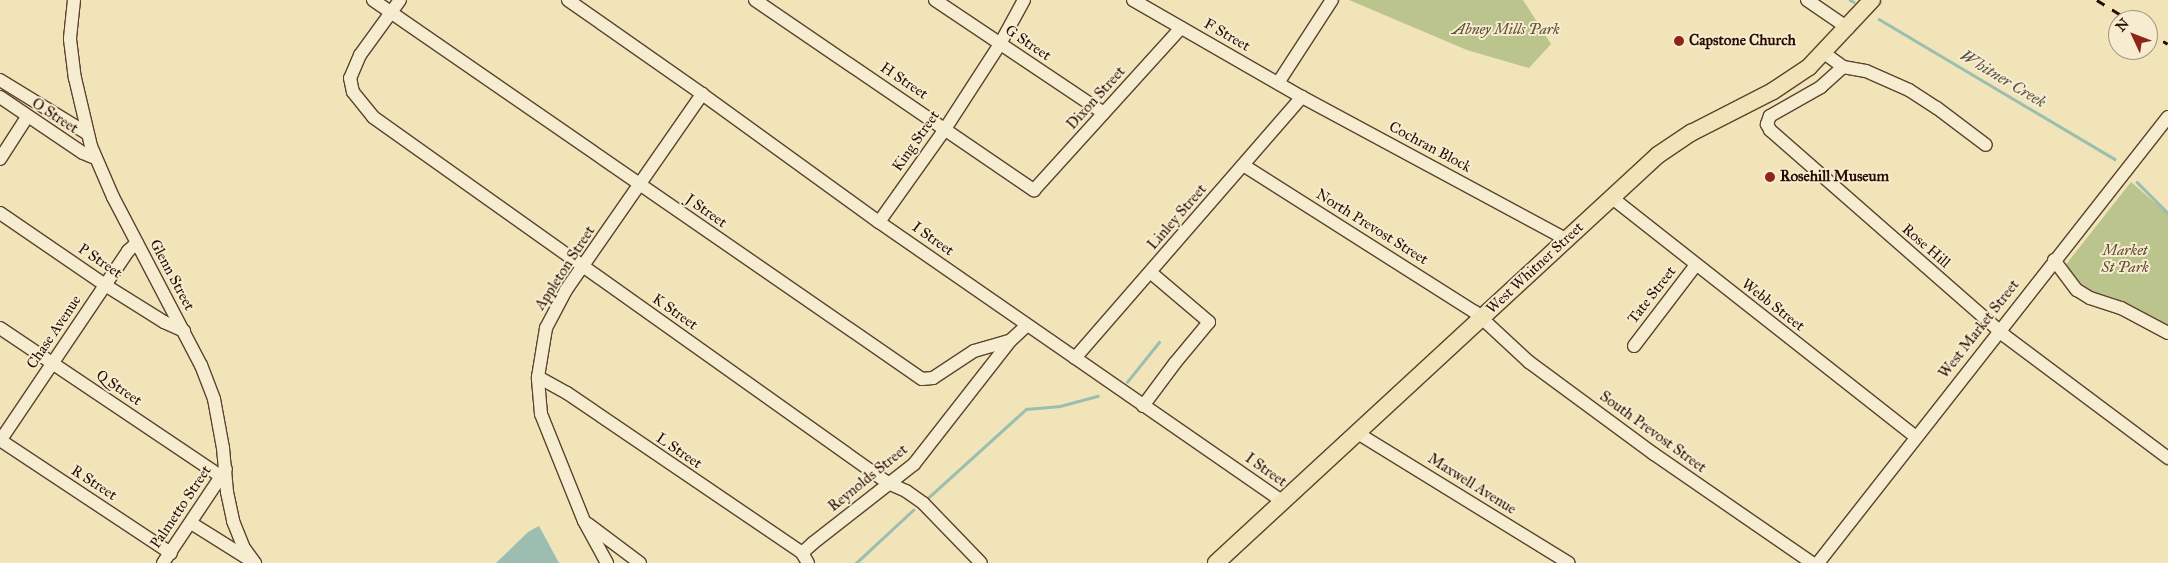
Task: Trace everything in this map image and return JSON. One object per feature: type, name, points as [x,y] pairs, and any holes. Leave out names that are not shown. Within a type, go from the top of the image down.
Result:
[{"type":"main road","name":"West Whitner Street","points":[[1223,561],[1282,501],[1359,434],[1658,155],[1691,133],[1773,91],[1809,67],[1848,28],[1872,0]]},
{"type":"street","name":"Glenn Street","points":[[74,0],[70,39],[75,78],[95,158],[137,243],[184,331],[214,399],[223,472],[233,522],[244,548],[255,563]]},
{"type":"street","name":"J Street","points":[[373,0],[922,380],[933,378],[974,351],[1010,341],[1028,325]]},
{"type":"street","points":[[391,13],[400,0]]},
{"type":"street","name":"I Street","points":[[568,0],[879,222],[1282,501]]},
{"type":"street","name":"H Street","points":[[755,0],[1034,190]]},
{"type":"street","name":"G Street","points":[[935,0],[1104,113]]},
{"type":"street","name":"King Street","points":[[879,222],[945,129],[1000,44],[1024,0]]},
{"type":"street","name":"F Street","points":[[1133,0],[1278,83]]},
{"type":"street","points":[[1278,83],[1332,0]]},
{"type":"street","points":[[1807,0],[1848,28]]},
{"type":"street","name":"K Street","points":[[391,13],[360,55],[350,78],[350,87],[359,102],[373,117],[888,483],[906,491],[923,503],[981,563]]},
{"type":"street","name":"Dixon Street","points":[[1034,190],[1182,28]]},
{"type":"street","points":[[1824,53],[1843,67],[1866,71],[1909,90],[1937,108],[1986,145]]},
{"type":"street","name":"Rose Hill","points":[[1843,67],[1821,86],[1770,116],[1767,124],[1770,130],[1999,330],[2168,458]]},
{"type":"street","points":[[0,80],[88,134]]},
{"type":"street","name":"Cochran Block","points":[[1278,83],[1566,239]]},
{"type":"street","name":"Appleton Street","points":[[607,563],[584,521],[545,428],[541,414],[538,377],[546,328],[552,314],[583,267],[702,94]]},
{"type":"street","name":"O Street","points":[[0,97],[27,118],[83,153],[95,158]]},
{"type":"street","name":"Linley Street","points":[[1075,358],[1302,97]]},
{"type":"street","name":"West Market Street","points":[[1818,563],[2168,117]]},
{"type":"street","points":[[0,159],[27,118]]},
{"type":"street","name":"North Prevost Street","points":[[1243,165],[1424,279],[1482,318]]},
{"type":"street","name":"Webb Street","points":[[1611,197],[1916,437]]},
{"type":"street","name":"P Street","points":[[0,213],[105,285],[164,322],[184,331]]},
{"type":"street","name":"Chase Avenue","points":[[0,440],[128,250],[137,243]]},
{"type":"street","points":[[2054,260],[2078,290],[2090,298],[2121,308],[2168,333]]},
{"type":"street","name":"Tate Street","points":[[1634,346],[1696,265]]},
{"type":"street","points":[[1143,406],[1174,363],[1210,322],[1150,272]]},
{"type":"street","name":"South Prevost Street","points":[[1482,318],[1529,362],[1654,454],[1812,563]]},
{"type":"street","name":"Q Street","points":[[0,328],[223,472]]},
{"type":"street","name":"Reynolds Street","points":[[805,558],[888,483],[914,464],[1010,341]]},
{"type":"street","name":"L Street","points":[[538,377],[567,393],[805,558]]},
{"type":"street","name":"Maxwell Avenue","points":[[1359,434],[1569,563]]},
{"type":"street","name":"R Street","points":[[0,440],[167,558]]},
{"type":"street","name":"Palmetto Street","points":[[167,558],[223,472]]},
{"type":"street","points":[[584,521],[640,563]]},
{"type":"street","name":"Glenn Street","points":[[191,523],[255,563]]},
{"type":"green space","name":"Abney Mills Park","points":[[1349,0],[1523,0],[1551,44],[1529,68],[1467,50]]},
{"type":"green space","name":"Market St Park","points":[[2131,182],[2168,214],[2168,328],[2131,306],[2085,290],[2064,267]]},
{"type":"shaded area","points":[[539,526],[559,563],[496,563],[528,532]]},
{"type":"waterway","name":"Whitner Creek","points":[[1850,0],[1854,2]]},
{"type":"waterway","name":"Whitner Creek","points":[[1879,19],[2115,159]]},
{"type":"waterway","name":"Whitner Creek","points":[[2137,182],[2168,213]]},
{"type":"waterway","points":[[1127,382],[1159,342]]},
{"type":"waterway","points":[[929,497],[1026,409],[1060,406],[1098,396]]},
{"type":"waterway","points":[[856,563],[913,510]]},
{"type":"railway","points":[[2097,0],[2113,10]]},
{"type":"railway","points":[[2158,38],[2168,44]]},
{"type":"place","name":"Capstone Church","points":[[1679,41]]},
{"type":"place","name":"Rosehill Museum","points":[[1770,177]]}]
